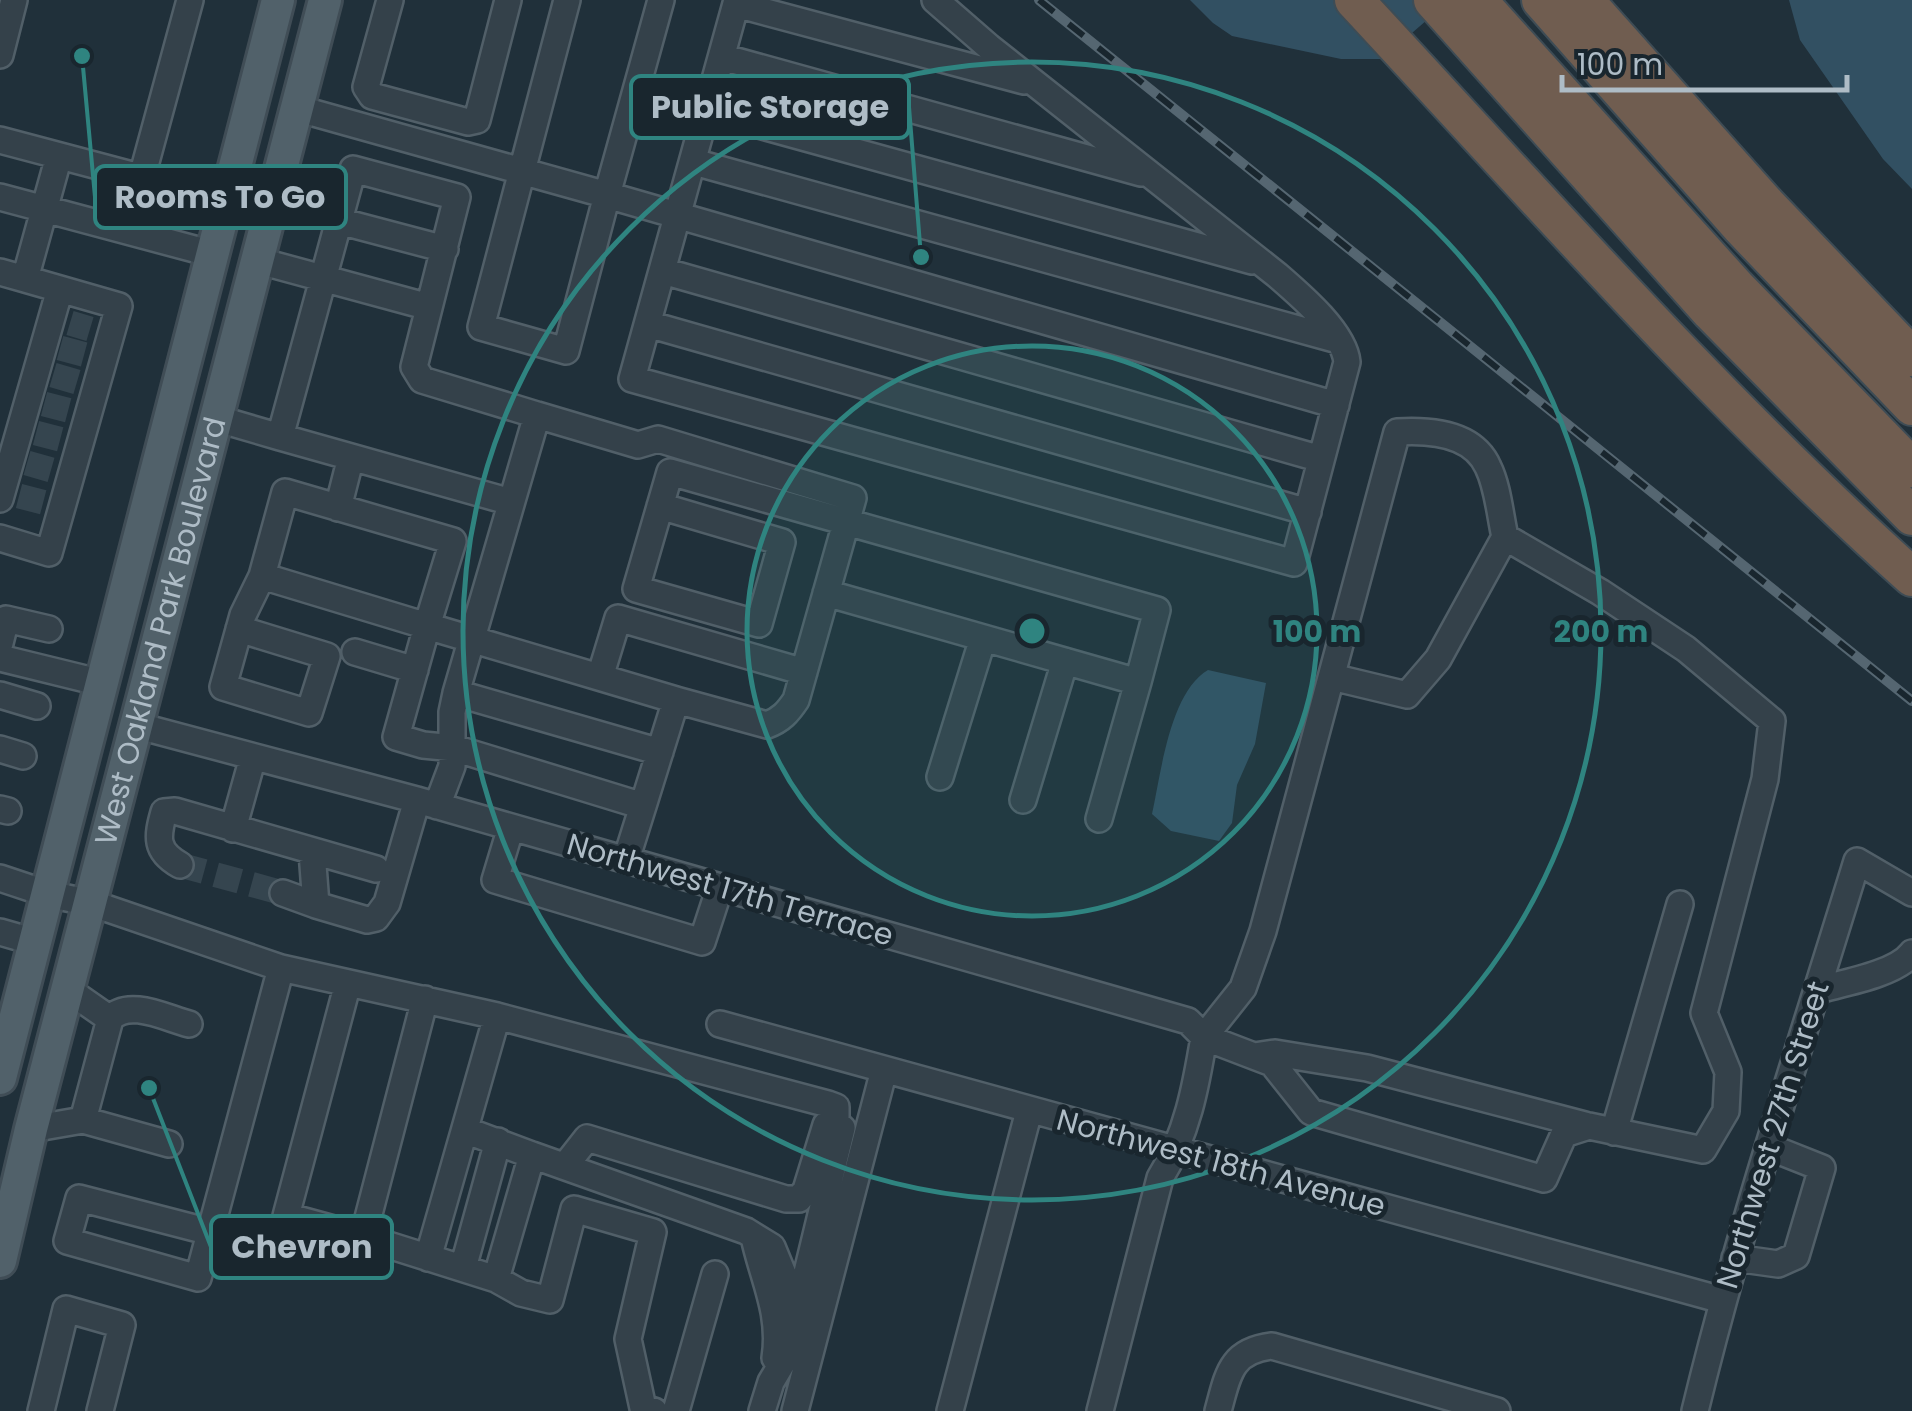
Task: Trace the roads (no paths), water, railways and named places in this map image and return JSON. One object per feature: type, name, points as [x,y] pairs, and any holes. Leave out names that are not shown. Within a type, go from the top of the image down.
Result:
[{"type":"highway","points":[[1354,0],[1651,324],[1800,473],[1912,577]]},
{"type":"highway","points":[[1541,0],[1741,227],[1912,406]]},
{"type":"highway","points":[[1584,0],[1778,217],[1912,357]]},
{"type":"highway","points":[[1452,5],[1912,468]]},
{"type":"highway","points":[[1452,5],[1711,312],[1912,516]]},
{"type":"main road","name":"West Oakland Park Boulevard","points":[[0,1078],[278,0]]},
{"type":"main road","name":"West Oakland Park Boulevard","points":[[0,1262],[135,725],[325,0]]},
{"type":"main road","points":[[266,48],[278,93],[296,108]]},
{"type":"main road","points":[[212,254],[230,268],[244,308]]},
{"type":"main road","points":[[102,683],[109,704],[135,725]]},
{"type":"street","points":[[0,56],[14,0]]},
{"type":"street","points":[[0,140],[132,175],[143,173],[190,0]]},
{"type":"street","points":[[390,0],[366,87],[372,96],[468,122],[477,120],[499,2]]},
{"type":"street","points":[[567,0],[481,327],[566,351],[661,0]]},
{"type":"street","points":[[935,0],[1305,299],[1346,351],[1347,362],[1294,563],[632,379],[737,2],[1038,85]]},
{"type":"street","points":[[722,57],[1150,175]]},
{"type":"street","points":[[296,108],[1336,405]]},
{"type":"street","points":[[708,111],[1264,264]]},
{"type":"street","points":[[7,495],[13,459],[28,430],[45,372],[71,332],[118,306],[12,275],[46,209],[58,156]]},
{"type":"street","points":[[694,162],[1338,340]]},
{"type":"street","points":[[262,576],[767,725],[778,722],[796,700],[853,498],[658,439],[638,444],[422,380],[414,366],[457,198],[354,169],[280,437]]},
{"type":"street","points":[[0,197],[212,254]]},
{"type":"street","points":[[339,221],[445,249]]},
{"type":"street","points":[[256,260],[429,307]]},
{"type":"street","points":[[663,271],[1322,459]]},
{"type":"street","points":[[0,538],[49,553],[53,505],[94,358],[71,332],[60,289]]},
{"type":"street","points":[[648,324],[1308,512]]},
{"type":"street","points":[[284,893],[366,920],[380,915],[387,903],[427,803],[452,766],[456,693],[537,415]]},
{"type":"street","points":[[215,418],[512,502]]},
{"type":"street","points":[[1100,1411],[1160,1178],[1177,1151],[1196,1088],[1204,1037],[1243,988],[1263,930],[1397,432],[1424,430],[1465,440],[1488,465],[1505,537],[1438,659],[1407,695],[1332,677]]},
{"type":"street","points":[[338,508],[352,457]]},
{"type":"street","points":[[660,506],[782,542],[759,624],[636,589],[660,506],[670,472],[1156,610],[1099,819]]},
{"type":"street","points":[[240,630],[262,576],[284,492],[453,541],[396,737],[454,748],[643,806]]},
{"type":"street","points":[[1254,1056],[1275,1053],[1367,1068],[1588,1126],[1703,1150],[1726,1110],[1728,1072],[1704,1013],[1765,779],[1772,721],[1686,649],[1600,592],[1505,537]]},
{"type":"street","points":[[826,594],[1138,682]]},
{"type":"street","points":[[600,677],[618,618],[804,672]]},
{"type":"street","points":[[0,643],[6,619],[48,630]]},
{"type":"street","points":[[940,777],[982,638]]},
{"type":"street","points":[[355,652],[415,670]]},
{"type":"street","points":[[0,658],[102,683]]},
{"type":"street","points":[[1023,800],[1065,662]]},
{"type":"street","points":[[456,693],[660,752]]},
{"type":"street","points":[[0,695],[37,706]]},
{"type":"street","points":[[626,860],[676,700]]},
{"type":"street","name":"Northwest 17th Terrace","points":[[135,725],[427,803],[1188,1021],[1204,1037],[1254,1056]]},
{"type":"street","points":[[233,828],[253,756]]},
{"type":"street","points":[[180,864],[166,857],[157,836],[164,812],[376,868]]},
{"type":"street","points":[[511,827],[495,880],[702,942],[720,887]]},
{"type":"street","points":[[312,852],[316,904]]},
{"type":"street","name":"Northwest 27th Street","points":[[1695,1411],[1722,1300],[1796,1047],[1818,990],[1857,861],[1912,893]]},
{"type":"street","points":[[0,878],[91,903],[280,968],[498,1016],[828,1104],[838,1112],[836,1123]]},
{"type":"street","points":[[1614,1132],[1680,904]]},
{"type":"street","points":[[0,932],[35,942]]},
{"type":"street","points":[[1818,990],[1869,976],[1907,960],[1912,953]]},
{"type":"street","points":[[210,1232],[80,1198],[67,1241],[198,1278],[280,968]]},
{"type":"street","points":[[348,982],[286,1216],[496,1278],[521,1293],[550,1300],[574,1209],[654,1232],[628,1339],[643,1408],[654,1411]]},
{"type":"street","points":[[68,989],[110,1019]]},
{"type":"street","points":[[363,1237],[425,999]]},
{"type":"street","points":[[83,1120],[110,1019],[116,1012],[128,1008],[189,1024]]},
{"type":"street","points":[[428,1258],[498,1016]]},
{"type":"street","name":"Northwest 18th Avenue","points":[[720,1024],[1722,1300]]},
{"type":"street","points":[[1254,1056],[1272,1063],[1311,1112],[1544,1179],[1564,1134],[1588,1126]]},
{"type":"street","points":[[795,1411],[884,1070]]},
{"type":"street","points":[[950,1411],[1029,1111]]},
{"type":"street","points":[[31,1129],[83,1120],[169,1144]]},
{"type":"street","points":[[565,1166],[587,1138],[786,1199],[799,1199],[806,1190],[826,1124],[836,1123],[842,1128],[787,1355],[771,1382]]},
{"type":"street","points":[[465,1130],[677,1204],[772,1247],[788,1286],[794,1328]]},
{"type":"street","points":[[463,1268],[498,1141]]},
{"type":"street","points":[[1735,1258],[1778,1264],[1796,1256],[1822,1168],[1769,1147]]},
{"type":"street","points":[[496,1278],[532,1154]]},
{"type":"street","points":[[754,1237],[799,1235],[820,1223]]},
{"type":"street","points":[[754,1237],[774,1305],[776,1351],[762,1411]]},
{"type":"street","points":[[676,1411],[714,1274]]},
{"type":"street","points":[[41,1411],[66,1309],[122,1324],[100,1411]]},
{"type":"street","points":[[1218,1411],[1228,1374],[1240,1357],[1255,1348],[1272,1346],[1497,1411]]},
{"type":"water","points":[[1190,0],[1450,0],[1382,59],[1341,59],[1232,36]]},
{"type":"water","points":[[1789,0],[1912,0],[1912,189],[1883,159],[1800,40]]},
{"type":"water","points":[[1208,670],[1266,683],[1255,744],[1237,785],[1232,823],[1219,841],[1171,831],[1152,814],[1176,714],[1184,696]]},
{"type":"tunnel","points":[[70,323],[90,329]]},
{"type":"tunnel","points":[[60,348],[86,355]]},
{"type":"tunnel","points":[[53,375],[80,383]]},
{"type":"tunnel","points":[[44,404],[71,411]]},
{"type":"tunnel","points":[[36,433],[63,440]]},
{"type":"tunnel","points":[[27,463],[55,471]]},
{"type":"tunnel","points":[[19,496],[46,503]]},
{"type":"tunnel","points":[[180,865],[283,893]]},
{"type":"railway","points":[[1039,0],[1912,701]]},
{"type":"place","name":"Rooms To Go","points":[[82,56]]},
{"type":"place","name":"Public Storage","points":[[921,257]]},
{"type":"place","name":"Chevron","points":[[149,1088]]}]
